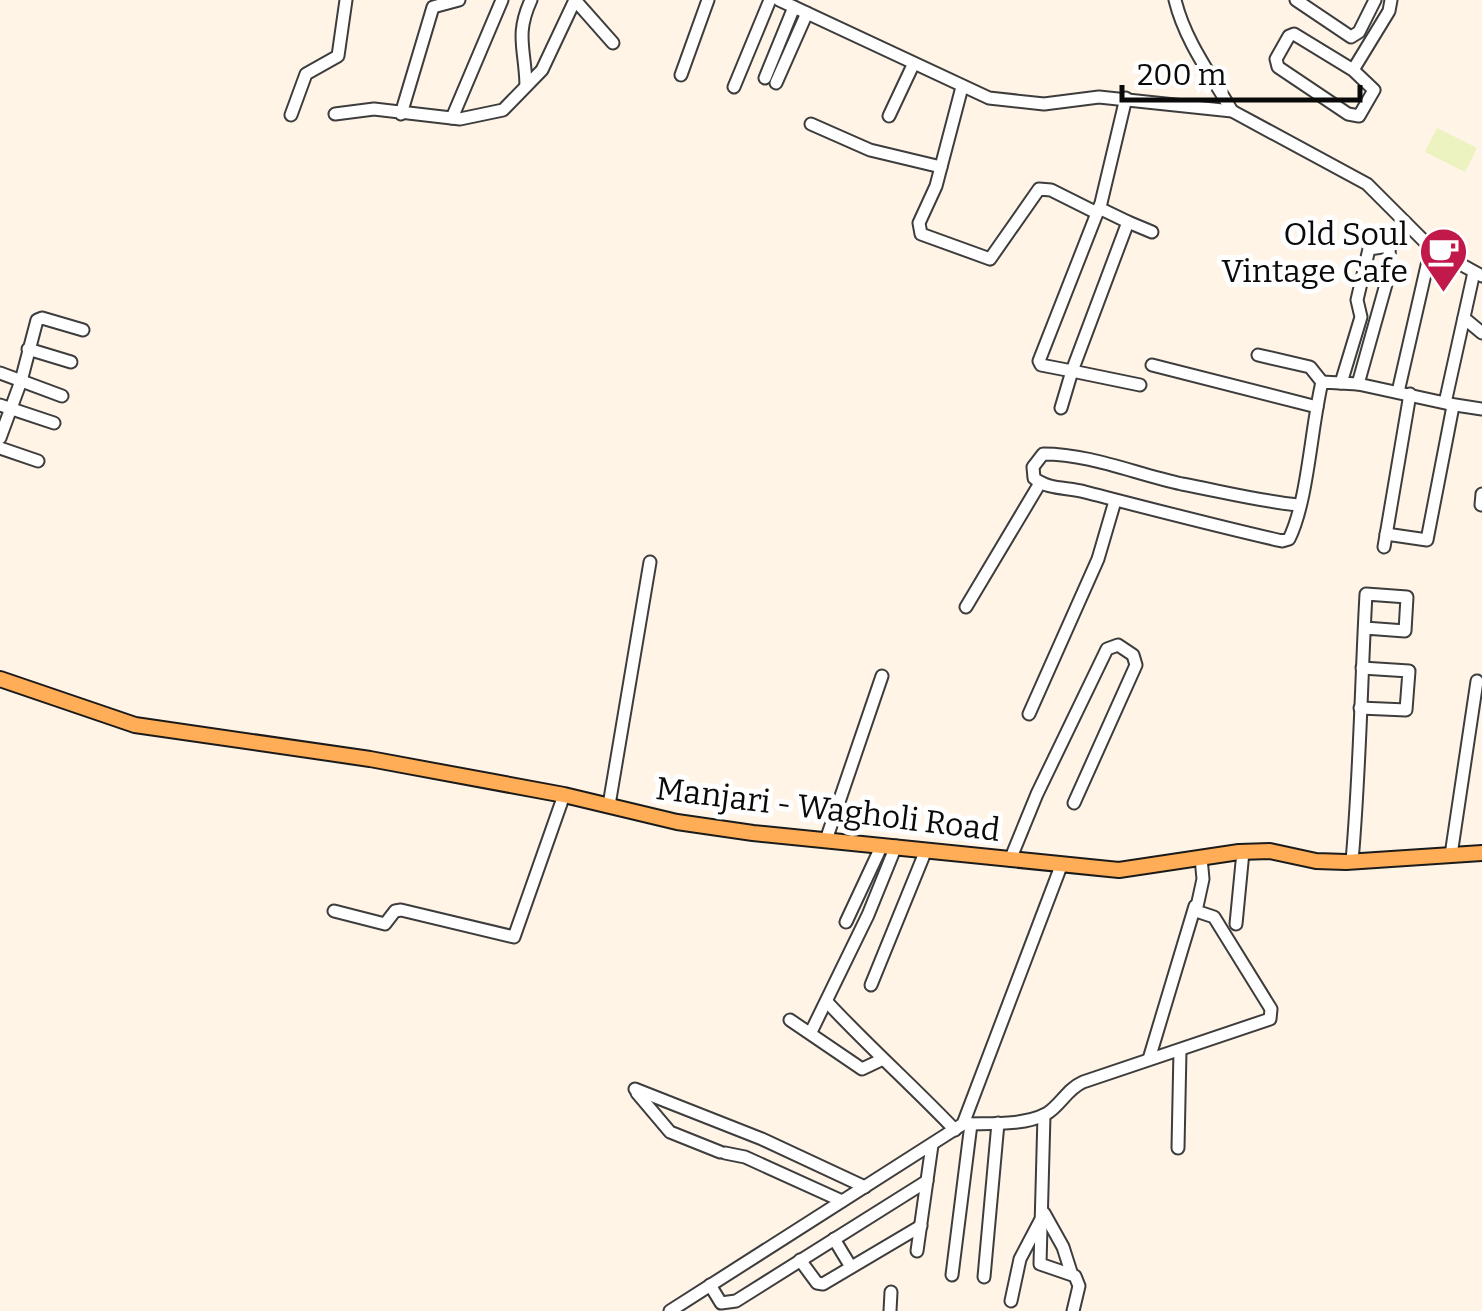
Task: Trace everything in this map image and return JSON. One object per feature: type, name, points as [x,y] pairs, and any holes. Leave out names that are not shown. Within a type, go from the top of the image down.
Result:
[{"type":"main road","name":"Manjari - Wagholi Road","points":[[0,679],[134,725],[370,759],[713,828],[1119,870],[1243,852],[1270,851],[1316,861],[1482,853]]},
{"type":"street","points":[[291,115],[306,74],[339,53],[346,0]]},
{"type":"street","points":[[401,114],[434,2],[459,0]]},
{"type":"street","points":[[452,118],[502,0]]},
{"type":"street","points":[[526,85],[520,33],[531,0]]},
{"type":"street","points":[[335,114],[374,109],[452,118],[503,110],[542,70],[575,0],[613,43]]},
{"type":"street","points":[[680,75],[708,0]]},
{"type":"street","points":[[734,87],[770,0]]},
{"type":"street","points":[[779,0],[989,98],[1044,104],[1099,96],[1232,111],[1366,184],[1431,248],[1478,274],[1464,318],[1427,540],[1385,540],[1404,393],[1431,248]]},
{"type":"street","points":[[1175,0],[1179,18],[1204,70],[1232,111]]},
{"type":"street","points":[[1296,0],[1352,36],[1360,32],[1376,0]]},
{"type":"street","points":[[1353,70],[1389,12],[1391,0]]},
{"type":"street","points":[[794,7],[770,80],[807,13]]},
{"type":"street","points":[[1294,34],[1353,70],[1374,90],[1359,116],[1348,114],[1278,67],[1276,60],[1294,34]]},
{"type":"street","points":[[890,116],[913,65]]},
{"type":"street","points":[[962,87],[941,168],[919,231],[988,259],[1039,189],[1051,190],[1152,232]]},
{"type":"street","points":[[1126,98],[1098,210],[1038,362],[1140,384]]},
{"type":"street","points":[[811,124],[870,150],[941,168]]},
{"type":"street","points":[[1061,408],[1128,222]]},
{"type":"street","points":[[1358,384],[1390,270],[1390,246],[1406,224]]},
{"type":"street","points":[[1342,382],[1361,317],[1357,300],[1368,249],[1390,246]]},
{"type":"street","points":[[0,438],[6,407],[21,380],[40,318],[83,330]]},
{"type":"street","points":[[1464,318],[1482,333]]},
{"type":"street","points":[[28,349],[71,362]]},
{"type":"street","points":[[1258,355],[1310,367],[1322,382],[1294,530],[1289,539],[1282,541],[1197,524],[1040,483],[1034,478],[1034,466],[1043,454],[1056,454],[1119,464],[1182,484],[1298,506]]},
{"type":"street","points":[[1152,365],[1317,407]]},
{"type":"street","points":[[0,373],[62,396]]},
{"type":"street","points":[[1322,382],[1358,384],[1482,409]]},
{"type":"street","points":[[6,407],[54,423]]},
{"type":"street","points":[[0,448],[38,461]]},
{"type":"street","points":[[966,607],[1040,483]]},
{"type":"street","points":[[1029,714],[1098,560],[1116,501]]},
{"type":"street","points":[[609,805],[650,562]]},
{"type":"street","points":[[1352,861],[1364,628],[1366,594],[1408,597],[1405,631],[1364,628]]},
{"type":"street","points":[[1010,860],[1037,794],[1107,649],[1118,645],[1134,654],[1136,666],[1074,803]]},
{"type":"street","points":[[1360,708],[1406,710],[1409,671],[1362,668]]},
{"type":"street","points":[[826,840],[882,676]]},
{"type":"street","points":[[1452,855],[1478,682]]},
{"type":"street","points":[[334,911],[385,924],[395,910],[401,910],[514,937],[564,795]]},
{"type":"street","points":[[846,922],[889,846]]},
{"type":"street","points":[[811,1032],[828,1003],[889,846]]},
{"type":"street","points":[[871,986],[926,850]]},
{"type":"street","points":[[1236,924],[1243,852]]},
{"type":"street","points":[[670,1311],[963,1126],[1044,1115],[1077,1084],[1267,1020],[1272,1015],[1224,930],[1214,917],[1196,911],[1203,879],[1201,858]]},
{"type":"street","points":[[952,1274],[963,1126],[1061,866]]},
{"type":"street","points":[[1148,1060],[1203,879]]},
{"type":"street","points":[[828,1003],[881,1060],[963,1126]]},
{"type":"street","points":[[790,1020],[862,1070],[881,1060]]},
{"type":"street","points":[[1178,1148],[1180,1050]]},
{"type":"street","points":[[842,1201],[745,1157],[670,1132],[635,1090],[762,1139],[865,1187]]},
{"type":"street","points":[[1044,1115],[1040,1265],[1071,1272]]},
{"type":"street","points":[[984,1277],[998,1123]]},
{"type":"street","points":[[918,1251],[932,1144]]},
{"type":"street","points":[[710,1285],[722,1303],[730,1303],[927,1181]]},
{"type":"street","points":[[1041,1214],[1063,1247],[1079,1286],[1074,1311]]},
{"type":"street","points":[[1010,1300],[1020,1258],[1041,1214]]},
{"type":"street","points":[[800,1260],[820,1284],[921,1226]]},
{"type":"street","points":[[834,1239],[852,1267]]},
{"type":"street","points":[[890,1311],[891,1292]]},
{"type":"green space","points":[[1437,128],[1477,148],[1465,172],[1425,152]]},
{"type":"place","name":"Old Soul Vintage Cafe","points":[[1443,294]]}]
